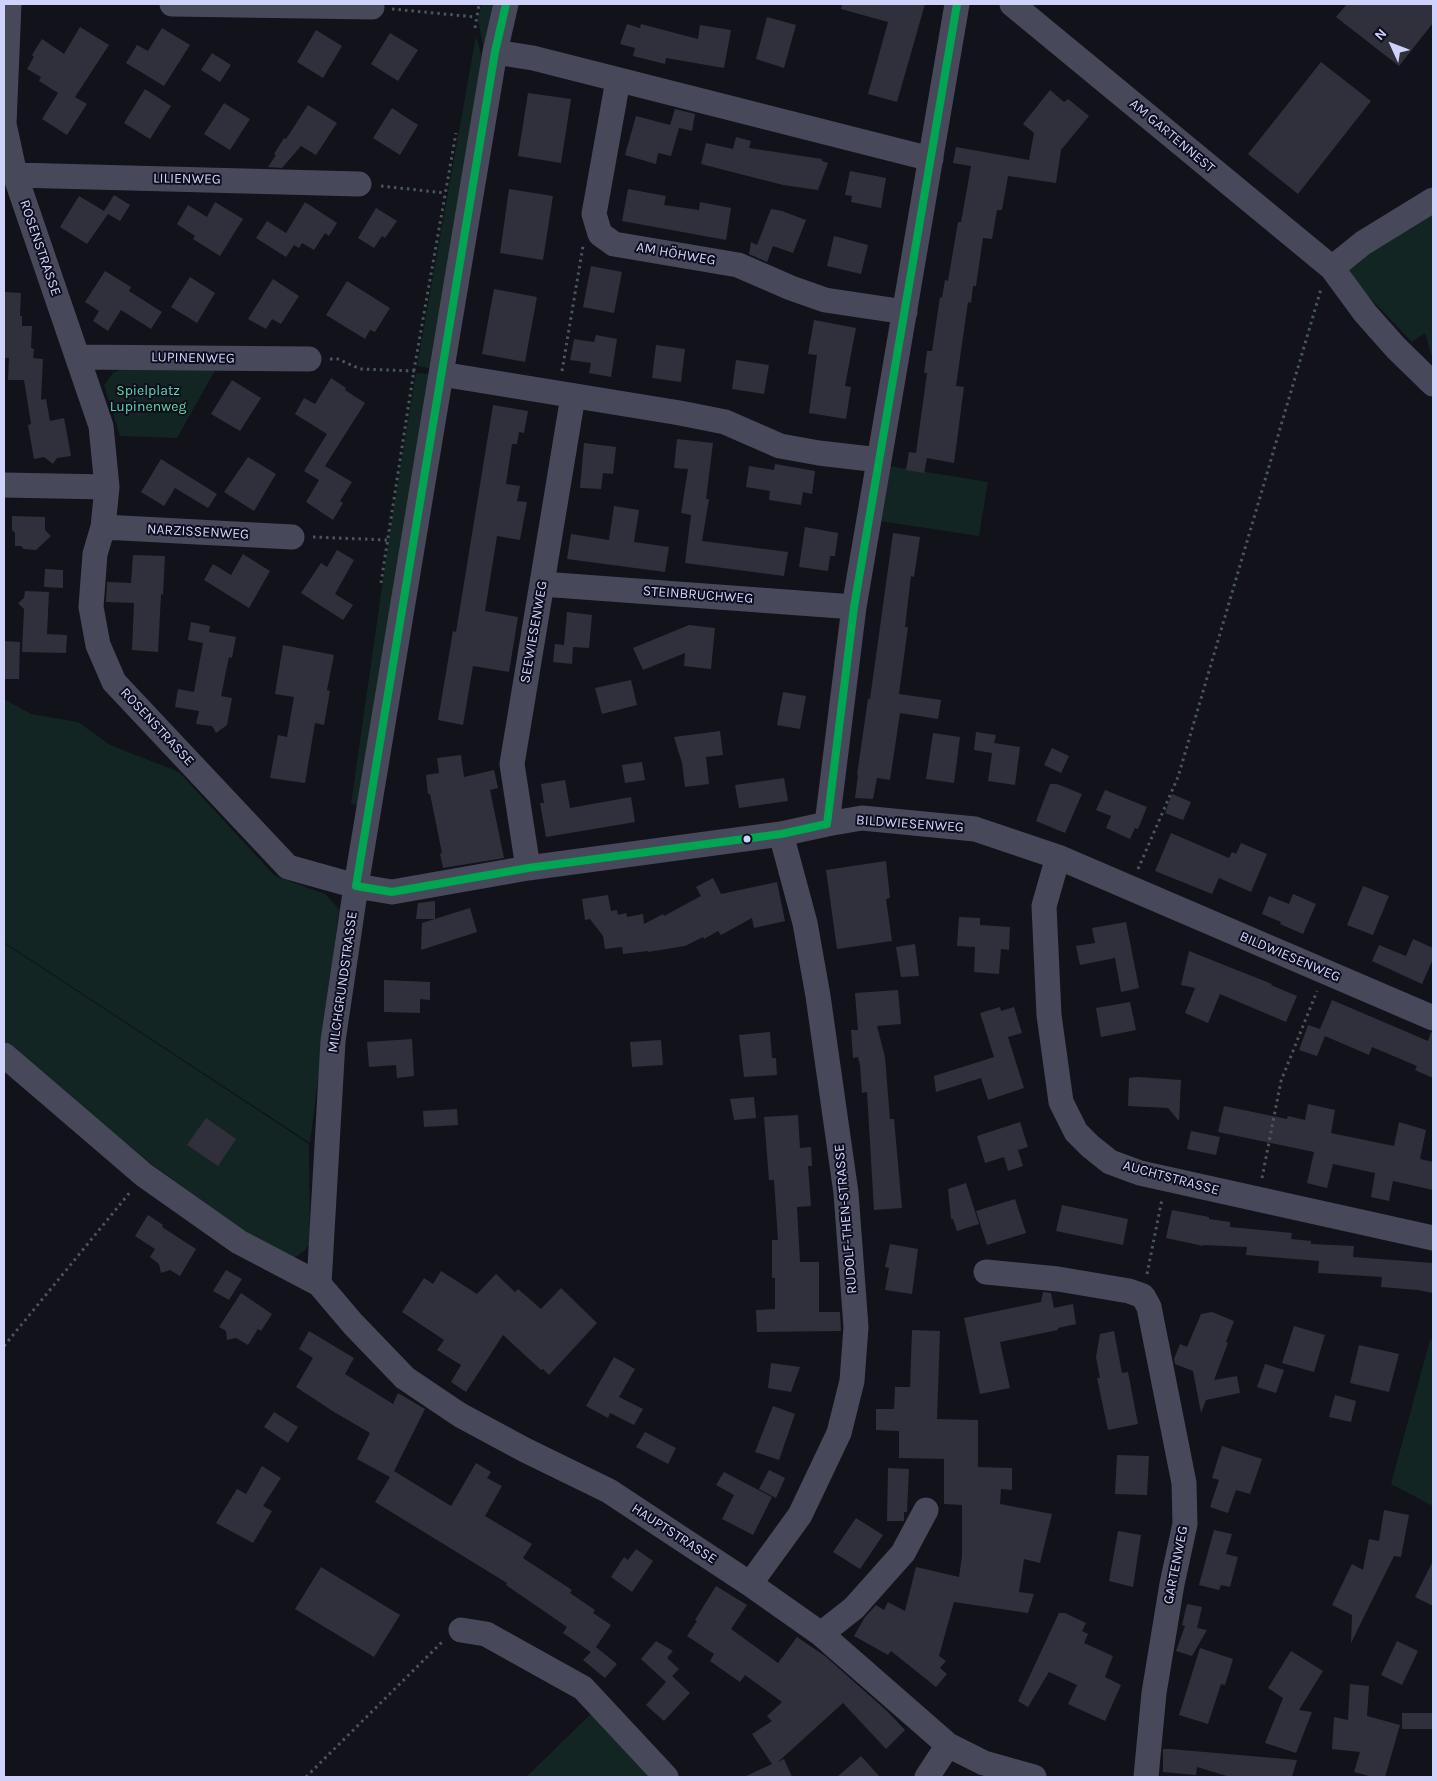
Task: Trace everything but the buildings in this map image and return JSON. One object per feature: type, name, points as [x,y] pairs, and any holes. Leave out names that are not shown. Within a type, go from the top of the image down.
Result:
[{"type":"street","name":"ROSENSTRASSE","points":[[9,4],[4,124],[15,175],[101,426],[107,487],[103,527],[95,554],[91,606],[98,644],[114,682],[288,867],[356,886]]},
{"type":"street","points":[[172,4],[372,7]]},
{"type":"street","name":"MILCHGRUNDSTRASSE","points":[[319,1284],[333,1041],[356,886],[495,52],[506,4]]},
{"type":"street","points":[[827,824],[854,607],[957,4]]},
{"type":"street","name":"AM GARTENNEST","points":[[1012,4],[1332,268],[1383,334],[1433,384]]},
{"type":"street","points":[[495,52],[533,58],[931,159]]},
{"type":"street","points":[[598,226],[594,214],[618,80]]},
{"type":"street","name":"LILIENWEG","points":[[15,175],[359,184]]},
{"type":"street","points":[[1332,268],[1363,243],[1433,200]]},
{"type":"street","name":"AM HÖHWEG","points":[[598,226],[600,234],[614,244],[738,265],[791,288],[825,300],[905,312]]},
{"type":"street","name":"LUPINENWEG","points":[[78,357],[309,359]]},
{"type":"street","points":[[442,374],[680,413],[725,422],[780,446],[879,460]]},
{"type":"street","name":"SEEWIESENWEG","points":[[528,868],[512,764],[542,584],[566,395]]},
{"type":"street","points":[[4,485],[107,487]]},
{"type":"street","name":"NARZISSENWEG","points":[[103,527],[292,537]]},
{"type":"street","name":"STEINBRUCHWEG","points":[[542,584],[854,607]]},
{"type":"street","name":"BILDWIESENWEG","points":[[356,886],[392,892],[528,868],[780,834],[862,818],[975,829],[1058,857],[1433,1018]]},
{"type":"street","name":"RUDOLF-THEN-STRASSE","points":[[750,1584],[800,1515],[839,1433],[852,1381],[856,1327],[846,1193],[818,996],[805,923],[780,834]]},
{"type":"street","name":"AUCHTSTRASSE","points":[[1058,857],[1044,906],[1049,1015],[1061,1102],[1076,1132],[1110,1162],[1166,1180],[1433,1238]]},
{"type":"street","points":[[4,1056],[144,1175],[239,1242],[319,1284]]},
{"type":"street","points":[[986,1272],[1067,1281],[1129,1291],[1143,1296]]},
{"type":"street","name":"HAUPTSTRASSE","points":[[319,1284],[353,1324],[406,1378],[460,1415],[524,1450],[610,1491],[750,1584],[821,1634],[948,1746],[984,1763],[1034,1777]]},
{"type":"street","name":"GARTENWEG","points":[[1143,1296],[1149,1307],[1184,1483],[1185,1524],[1172,1584],[1154,1693],[1146,1777]]},
{"type":"street","points":[[821,1634],[854,1608],[903,1553],[926,1510]]},
{"type":"street","points":[[461,1630],[486,1634],[583,1688],[666,1777]]},
{"type":"street","points":[[927,1777],[948,1746]]},
{"type":"path","points":[[475,29],[479,4]]},
{"type":"path","points":[[372,7],[476,17]]},
{"type":"path","points":[[381,586],[414,370],[458,125]]},
{"type":"path","points":[[359,184],[446,193]]},
{"type":"path","points":[[566,395],[584,236],[598,226]]},
{"type":"path","points":[[1130,888],[1178,777],[1322,286],[1332,268]]},
{"type":"path","points":[[309,359],[338,359],[360,369],[414,370]]},
{"type":"path","points":[[292,537],[387,540]]},
{"type":"path","points":[[1258,1200],[1281,1081],[1325,972]]},
{"type":"path","points":[[4,1346],[144,1175]]},
{"type":"path","points":[[1143,1296],[1166,1180]]},
{"type":"path","points":[[306,1777],[449,1636],[461,1630]]},
{"type":"green space","points":[[481,4],[494,4],[484,50],[478,20]]},
{"type":"green space","points":[[476,36],[483,61],[429,368],[417,366]]},
{"type":"green space","points":[[1433,207],[1433,361],[1425,333],[1412,342],[1348,275],[1353,259]]},
{"type":"green space","name":"Spielplatz Lupinenweg","points":[[139,361],[218,365],[177,438],[120,436],[104,385],[113,373]]},
{"type":"green space","points":[[416,373],[429,374],[358,805],[351,804],[389,538]]},
{"type":"green space","points":[[889,466],[988,482],[979,536],[880,521]]},
{"type":"green space","points":[[4,699],[31,714],[78,722],[110,745],[179,772],[275,876],[325,894],[339,909],[310,1143],[4,942]]},
{"type":"green space","points":[[4,943],[309,1144],[310,1242],[305,1250],[296,1257],[285,1258],[236,1225],[154,1166],[4,1043]]},
{"type":"green space","points":[[1430,1340],[1433,1341],[1433,1506],[1391,1484]]},
{"type":"green space","points":[[595,1710],[655,1777],[526,1777]]},
{"type":"transit line","points":[[356,886],[495,52],[506,4]]},
{"type":"transit line","points":[[827,824],[854,607],[957,4]]},
{"type":"transit line","points":[[356,886],[392,892],[528,868],[781,834],[827,824]]}]
